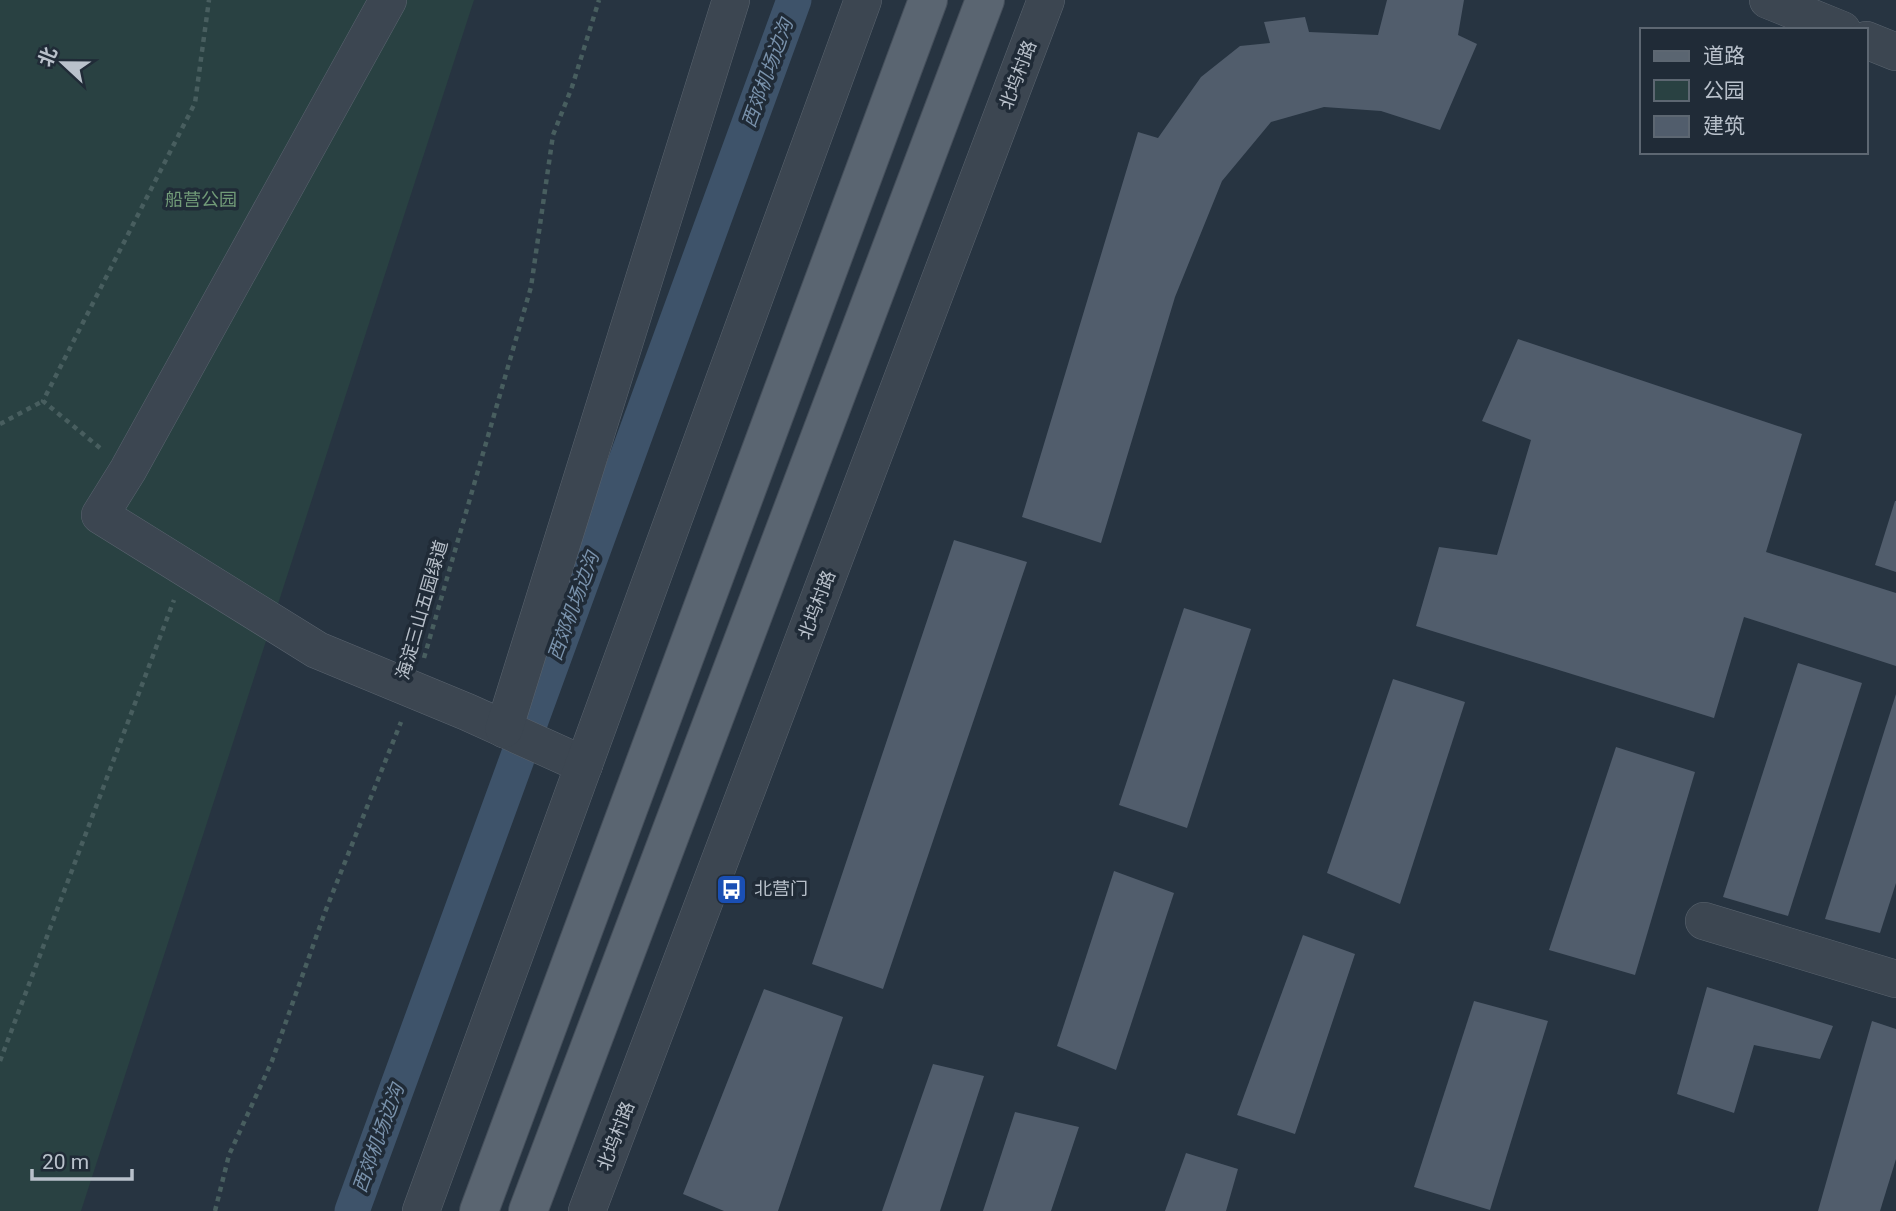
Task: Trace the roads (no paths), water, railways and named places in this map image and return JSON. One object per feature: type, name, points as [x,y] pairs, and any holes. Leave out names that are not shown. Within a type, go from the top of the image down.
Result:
[{"type":"main road","points":[[479,1211],[928,0]]},
{"type":"main road","points":[[528,1211],[985,0]]},
{"type":"street","points":[[388,0],[128,470],[100,515],[317,650],[584,765]]},
{"type":"street","points":[[516,734],[731,0]]},
{"type":"street","points":[[421,1211],[863,0]]},
{"type":"street","name":"北坞村路","points":[[587,1211],[1046,0]]},
{"type":"street","points":[[1768,0],[1837,28]]},
{"type":"street","points":[[1868,41],[1896,52]]},
{"type":"street","points":[[1704,921],[1896,979]]},
{"type":"waterway","name":"西郊机场边沟","points":[[352,1211],[794,0]]},
{"type":"place","name":"北营门","points":[[731,889]]},
{"type":"park label","name":"船营公园","points":[[201,200]]}]
